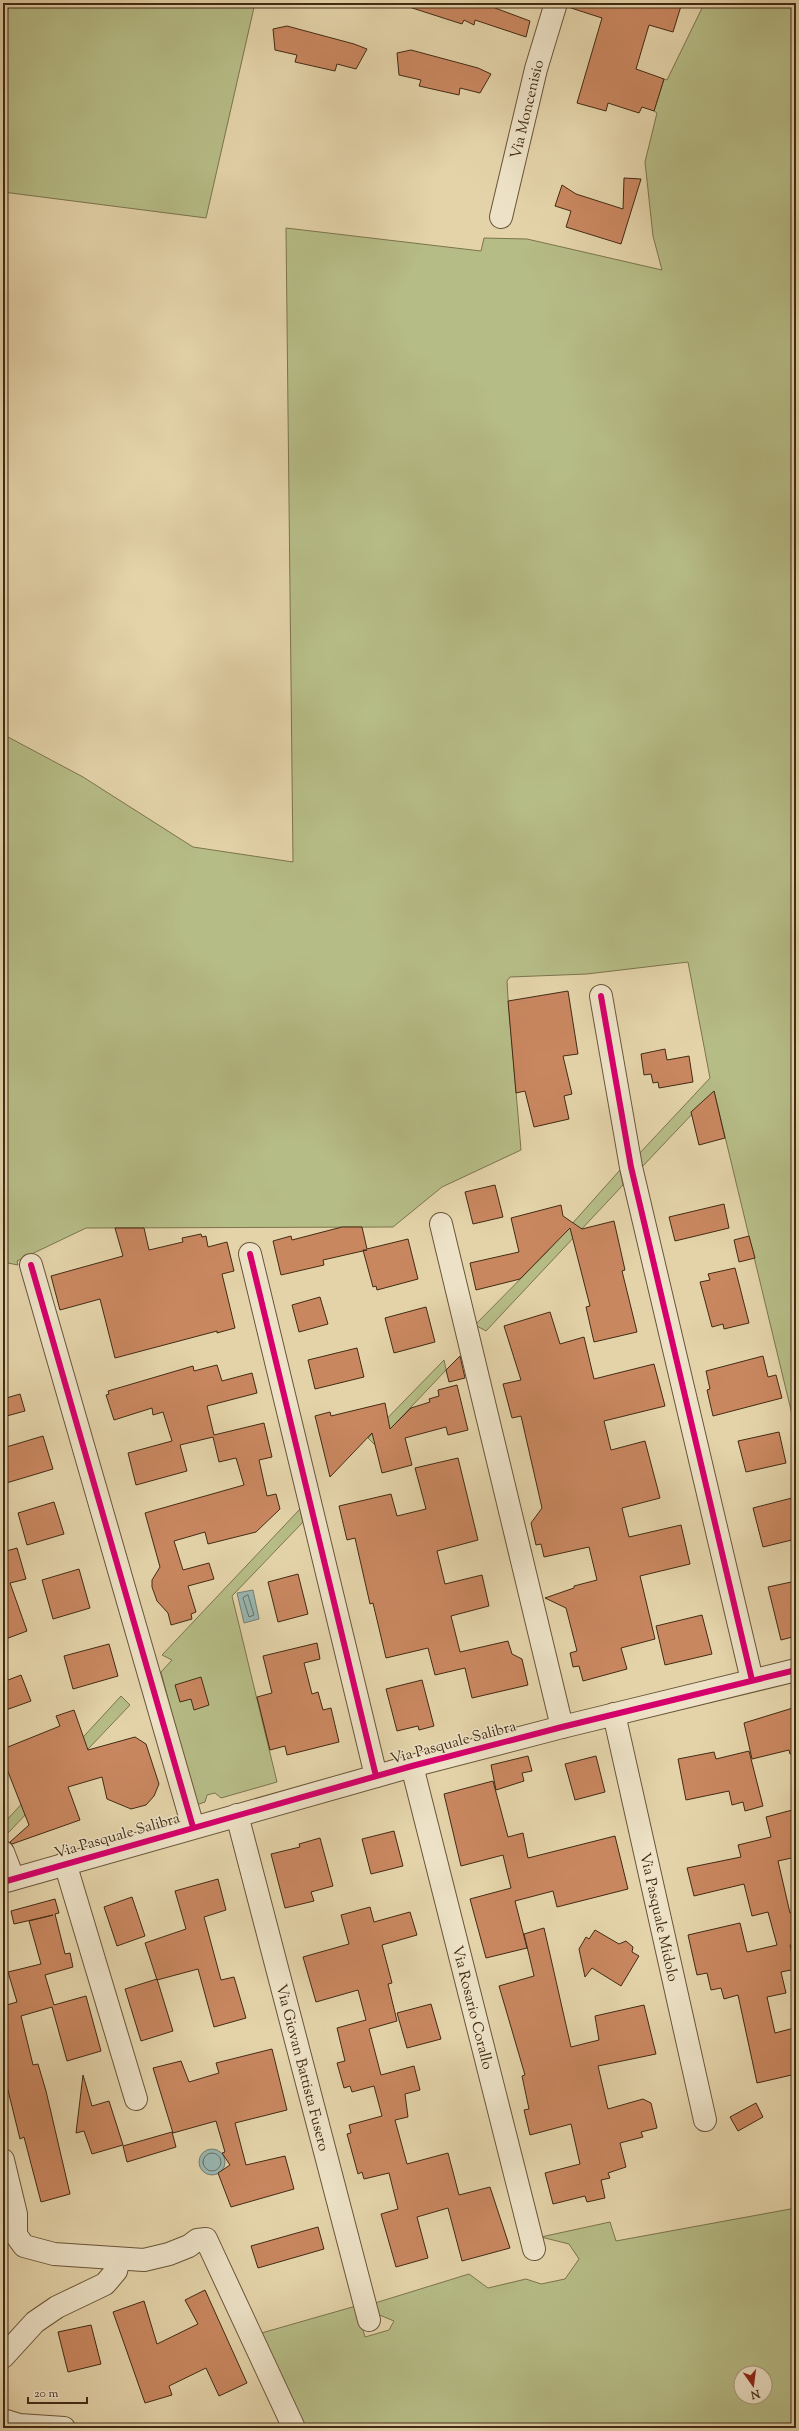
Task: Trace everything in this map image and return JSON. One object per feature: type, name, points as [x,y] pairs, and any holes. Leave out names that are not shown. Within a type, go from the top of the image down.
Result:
[{"type":"street","name":"Via Moncenisio","points":[[501,217],[536,69],[556,3]]},
{"type":"street","points":[[601,996],[631,1167],[752,1680]]},
{"type":"street","points":[[441,1224],[562,1727]]},
{"type":"street","points":[[250,1254],[376,1776]]},
{"type":"street","points":[[31,1266],[193,1827]]},
{"type":"street","name":"Via Pasquale Salibra","points":[[8,1880],[412,1766],[614,1714],[796,1670]]},
{"type":"street","name":"Via Pasquale Midolo","points":[[614,1714],[705,2120]]},
{"type":"street","name":"Via Rosario Corallo","points":[[412,1766],[534,2249]]},
{"type":"street","name":"Via Giovan Battista Fusero","points":[[237,1815],[369,2320]]},
{"type":"street","points":[[3,1852],[8,1880]]},
{"type":"street","points":[[65,1863],[136,2099]]},
{"type":"street","points":[[3,2160],[16,2214],[16,2235],[24,2246],[54,2254],[144,2260],[169,2254],[189,2246],[197,2240],[206,2239],[294,2428]]},
{"type":"street","points":[[3,2357],[35,2322],[57,2307],[105,2284],[116,2271],[119,2259]]},
{"type":"street","points":[[3,2420],[19,2425],[64,2428]]},
{"type":"green space","points":[[9,3],[255,3],[206,218],[3,192],[3,33]]},
{"type":"green space","points":[[702,3],[796,3],[796,1431],[714,1091],[641,1168],[638,1155],[710,1078],[688,962],[587,974],[510,977],[507,981],[508,998],[521,1150],[442,1187],[393,1227],[86,1228],[17,1261],[18,1265],[8,1263],[3,1260],[3,739],[8,737],[83,777],[193,847],[293,862],[286,228],[481,251],[484,238],[527,239],[662,270],[653,236],[645,162],[657,113],[654,111],[664,79],[667,80],[703,6]]},
{"type":"green space","points":[[620,1170],[623,1185],[486,1331],[475,1325],[546,1253]]},
{"type":"green space","points":[[444,1360],[446,1370],[375,1445],[368,1438]]},
{"type":"green space","points":[[300,1509],[303,1522],[232,1596],[277,1782],[221,1798],[215,1793],[207,1795],[205,1802],[196,1805],[161,1672],[172,1660],[162,1655]]},
{"type":"green space","points":[[121,1696],[130,1705],[8,1833],[4,1823]]},
{"type":"green space","points":[[796,2208],[796,2428],[301,2428],[258,2334],[356,2306],[365,2337],[389,2330],[394,2321],[377,2314],[375,2303],[469,2274],[488,2288],[526,2279],[541,2284],[565,2279],[579,2259],[569,2244],[541,2237],[610,2222],[616,2241]]},
{"type":"water","points":[[253,1590],[259,1619],[244,1623],[237,1593]]},
{"type":"water","points":[[212,2149],[221,2153],[225,2162],[221,2171],[212,2175],[203,2171],[199,2162],[203,2153]]},
{"type":"building","points":[[407,3],[496,3],[495,8],[530,21],[526,37],[475,20],[474,25],[464,20],[462,24],[406,6]]},
{"type":"building","points":[[568,3],[672,3],[681,6],[673,32],[649,25],[636,69],[664,79],[654,111],[642,107],[639,113],[608,103],[606,111],[577,103],[602,18],[568,7]]},
{"type":"building","points":[[287,26],[354,44],[367,49],[356,69],[337,64],[335,71],[295,62],[297,55],[275,50],[273,29]]},
{"type":"building","points":[[411,50],[478,68],[491,74],[480,93],[460,88],[459,95],[419,86],[421,80],[399,75],[397,53]]},
{"type":"building","points":[[624,178],[641,179],[621,244],[566,227],[571,211],[555,206],[562,185],[576,194],[623,209]]},
{"type":"building","points":[[568,991],[578,1054],[563,1056],[572,1094],[564,1096],[569,1119],[534,1127],[525,1091],[516,1093],[508,1001]]},
{"type":"building","points":[[665,1049],[667,1060],[689,1056],[693,1082],[659,1088],[658,1082],[653,1083],[651,1074],[644,1075],[641,1054]]},
{"type":"building","points":[[714,1091],[725,1138],[699,1145],[691,1112]]},
{"type":"building","points":[[495,1185],[503,1217],[473,1224],[465,1192]]},
{"type":"building","points":[[724,1204],[729,1228],[675,1241],[669,1217]]},
{"type":"building","points":[[561,1205],[563,1216],[582,1229],[614,1221],[625,1270],[622,1271],[637,1332],[594,1342],[586,1307],[590,1306],[570,1228],[520,1279],[476,1290],[470,1263],[519,1252],[511,1218]]},
{"type":"building","points":[[342,1227],[362,1227],[367,1249],[408,1239],[418,1279],[377,1290],[376,1286],[373,1287],[363,1251],[323,1260],[324,1265],[281,1275],[273,1241],[291,1236],[292,1240]]},
{"type":"building","points":[[115,1228],[144,1228],[149,1250],[183,1242],[182,1238],[201,1234],[202,1237],[206,1236],[208,1247],[227,1242],[234,1271],[222,1274],[235,1328],[217,1333],[217,1331],[115,1358],[100,1299],[60,1310],[51,1276],[123,1256]]},
{"type":"building","points":[[749,1236],[755,1258],[739,1262],[734,1240]]},
{"type":"building","points":[[735,1268],[749,1323],[724,1329],[723,1324],[712,1327],[700,1282],[710,1280],[708,1274]]},
{"type":"building","points":[[320,1297],[328,1324],[299,1332],[292,1305]]},
{"type":"building","points":[[426,1307],[435,1342],[394,1353],[385,1318]]},
{"type":"building","points":[[550,1312],[560,1344],[584,1337],[594,1379],[654,1364],[665,1406],[604,1421],[611,1450],[645,1441],[660,1498],[622,1508],[629,1537],[681,1525],[690,1564],[640,1576],[655,1639],[621,1648],[627,1669],[583,1681],[579,1666],[573,1667],[570,1653],[577,1651],[566,1608],[545,1598],[574,1588],[574,1586],[597,1580],[589,1547],[544,1557],[541,1544],[536,1545],[531,1523],[542,1508],[521,1416],[512,1418],[503,1384],[521,1380],[504,1326]]},
{"type":"building","points":[[357,1348],[364,1377],[315,1389],[308,1360]]},
{"type":"building","points":[[460,1356],[465,1378],[449,1382],[446,1370]]},
{"type":"building","points":[[763,1356],[768,1377],[776,1375],[782,1398],[713,1416],[707,1390],[710,1389],[706,1371]]},
{"type":"building","points":[[217,1365],[222,1381],[252,1373],[257,1393],[207,1406],[214,1435],[264,1423],[272,1457],[259,1460],[267,1496],[276,1494],[280,1509],[256,1532],[208,1544],[205,1532],[174,1541],[183,1570],[209,1563],[214,1579],[188,1586],[196,1612],[191,1614],[192,1619],[171,1625],[168,1613],[157,1601],[152,1587],[152,1580],[160,1567],[145,1513],[244,1485],[236,1458],[219,1462],[213,1437],[180,1445],[187,1471],[136,1485],[128,1453],[172,1441],[163,1412],[153,1415],[152,1408],[114,1420],[106,1395],[109,1394],[108,1391],[193,1366],[194,1371]]},
{"type":"building","points":[[457,1385],[468,1430],[448,1435],[446,1427],[405,1438],[412,1465],[382,1473],[372,1433],[330,1477],[315,1416],[330,1412],[331,1416],[385,1403],[390,1429],[411,1408],[430,1402],[429,1399],[439,1396],[438,1390]]},
{"type":"building","points":[[20,1394],[25,1411],[3,1417],[3,1399]]},
{"type":"building","points":[[779,1432],[786,1463],[746,1472],[738,1441]]},
{"type":"building","points":[[43,1436],[53,1469],[3,1484],[3,1448]]},
{"type":"building","points":[[458,1458],[478,1540],[437,1551],[445,1584],[482,1575],[489,1606],[451,1616],[460,1652],[508,1641],[512,1654],[522,1659],[528,1685],[472,1698],[465,1668],[435,1675],[428,1648],[386,1658],[373,1603],[370,1604],[355,1538],[347,1540],[339,1506],[391,1494],[397,1516],[426,1509],[415,1468]]},
{"type":"building","points":[[792,1498],[796,1514],[796,1539],[763,1547],[753,1508]]},
{"type":"building","points":[[54,1502],[64,1534],[27,1545],[18,1513]]},
{"type":"building","points":[[17,1548],[26,1579],[10,1583],[27,1631],[3,1640],[3,1570],[5,1570],[6,1573],[3,1563],[3,1552]]},
{"type":"building","points":[[79,1569],[90,1608],[53,1619],[42,1580]]},
{"type":"building","points":[[298,1574],[308,1614],[278,1622],[268,1582]]},
{"type":"building","points":[[796,1581],[796,1636],[781,1640],[768,1587]]},
{"type":"building","points":[[702,1615],[712,1654],[665,1665],[656,1626]]},
{"type":"building","points":[[317,1643],[320,1659],[304,1663],[312,1694],[318,1692],[323,1710],[331,1708],[339,1742],[287,1755],[285,1746],[270,1750],[257,1697],[272,1693],[263,1656]]},
{"type":"building","points":[[109,1644],[118,1676],[73,1689],[64,1656]]},
{"type":"building","points":[[21,1675],[31,1701],[3,1711],[3,1682]]},
{"type":"building","points":[[201,1677],[209,1705],[194,1710],[191,1699],[180,1702],[175,1685]]},
{"type":"building","points":[[422,1680],[434,1726],[419,1730],[418,1726],[397,1731],[386,1689]]},
{"type":"building","points":[[796,1707],[796,1754],[790,1754],[789,1750],[752,1759],[744,1723]]},
{"type":"building","points":[[74,1710],[88,1750],[135,1737],[146,1744],[159,1784],[154,1796],[146,1805],[131,1809],[107,1799],[102,1777],[68,1787],[80,1820],[12,1844],[10,1842],[29,1825],[3,1759],[3,1749],[60,1726],[56,1716]]},
{"type":"building","points":[[749,1751],[763,1806],[745,1811],[743,1802],[732,1805],[729,1791],[686,1800],[678,1759],[714,1752],[716,1759]]},
{"type":"building","points":[[528,1756],[532,1771],[522,1773],[524,1781],[496,1790],[491,1765]]},
{"type":"building","points":[[596,1756],[605,1792],[575,1800],[565,1764]]},
{"type":"building","points":[[493,1781],[508,1837],[523,1833],[528,1858],[615,1836],[628,1889],[557,1907],[553,1891],[515,1901],[527,1948],[486,1958],[470,1899],[511,1888],[503,1855],[461,1866],[444,1794]]},
{"type":"building","points":[[796,1809],[796,1857],[778,1861],[790,1913],[796,1911],[796,1944],[790,1945],[796,1969],[781,1972],[786,1993],[767,1997],[775,2033],[794,2028],[796,2074],[757,2083],[738,1995],[724,1999],[721,1988],[711,1990],[707,1973],[697,1975],[688,1935],[740,1923],[747,1952],[777,1945],[768,1912],[752,1916],[744,1884],[694,1896],[687,1868],[741,1857],[738,1845],[771,1837],[766,1817]]},
{"type":"building","points":[[394,1831],[403,1866],[371,1874],[362,1839]]},
{"type":"building","points":[[320,1838],[333,1886],[311,1892],[314,1901],[285,1908],[271,1854],[300,1847],[299,1844]]},
{"type":"building","points":[[218,1879],[226,1910],[204,1917],[221,1980],[234,1977],[246,2018],[214,2027],[198,1969],[157,1980],[145,1943],[186,1929],[175,1891]]},
{"type":"building","points":[[132,1897],[145,1936],[117,1946],[104,1907]]},
{"type":"building","points":[[55,1899],[59,1913],[55,1914],[65,1954],[70,1953],[73,1967],[45,1975],[54,2005],[86,1996],[101,2051],[67,2061],[52,2007],[21,2016],[33,2065],[38,2064],[46,2091],[70,2194],[41,2202],[24,2137],[20,2139],[3,2070],[3,2006],[17,2002],[8,1972],[41,1964],[29,1921],[53,1915],[14,1924],[11,1911]]},
{"type":"building","points":[[370,1907],[374,1922],[410,1912],[417,1935],[382,1945],[392,1983],[388,1984],[397,2021],[369,2029],[381,2075],[414,2066],[420,2090],[405,2094],[408,2117],[395,2120],[407,2164],[448,2153],[459,2195],[490,2187],[510,2248],[462,2261],[448,2208],[417,2217],[428,2258],[396,2267],[381,2214],[398,2209],[389,2173],[364,2179],[362,2172],[358,2174],[347,2134],[351,2133],[349,2125],[382,2116],[374,2086],[352,2092],[350,2086],[344,2088],[337,2063],[345,2061],[337,2028],[366,2020],[358,1990],[316,2002],[303,1957],[349,1944],[341,1915]]},
{"type":"building","points":[[544,1928],[571,2047],[599,2040],[595,2016],[644,2005],[656,2054],[598,2066],[608,2109],[643,2099],[651,2103],[657,2128],[641,2132],[643,2137],[620,2143],[626,2167],[608,2173],[610,2178],[601,2180],[605,2198],[587,2202],[585,2196],[553,2204],[545,2173],[580,2164],[571,2124],[530,2135],[524,2110],[529,2109],[522,2076],[525,2075],[499,1986],[534,1976],[524,1934]]},
{"type":"building","points":[[595,1930],[619,1944],[626,1941],[633,1947],[632,1952],[639,1956],[621,1986],[592,1968],[585,1977],[579,1949],[586,1937],[589,1939]]},
{"type":"building","points":[[157,1979],[173,2031],[141,2041],[125,1989]]},
{"type":"building","points":[[431,2004],[441,2039],[407,2048],[397,2013]]},
{"type":"building","points":[[272,2049],[287,2110],[235,2123],[246,2165],[285,2156],[294,2189],[231,2207],[218,2173],[230,2165],[222,2153],[225,2152],[216,2121],[173,2133],[153,2068],[181,2061],[189,2082],[219,2073],[216,2063]]},
{"type":"building","points":[[83,2075],[92,2106],[109,2101],[123,2145],[92,2154],[84,2131],[76,2133]]},
{"type":"building","points":[[756,2103],[763,2117],[738,2131],[730,2117]]},
{"type":"building","points":[[172,2132],[176,2147],[127,2162],[123,2146]]},
{"type":"building","points":[[318,2227],[324,2249],[258,2268],[251,2246]]},
{"type":"building","points":[[205,2290],[247,2383],[219,2396],[206,2368],[169,2386],[172,2395],[145,2403],[113,2312],[144,2301],[157,2344],[198,2324],[185,2300]]},
{"type":"building","points":[[91,2325],[101,2364],[68,2372],[58,2332]]},
{"type":"cycle path","points":[[601,996],[631,1167],[752,1680]]},
{"type":"cycle path","points":[[250,1254],[376,1776]]},
{"type":"cycle path","points":[[31,1265],[193,1827]]},
{"type":"cycle path","points":[[3,1882],[412,1766],[562,1727],[796,1670]]}]
